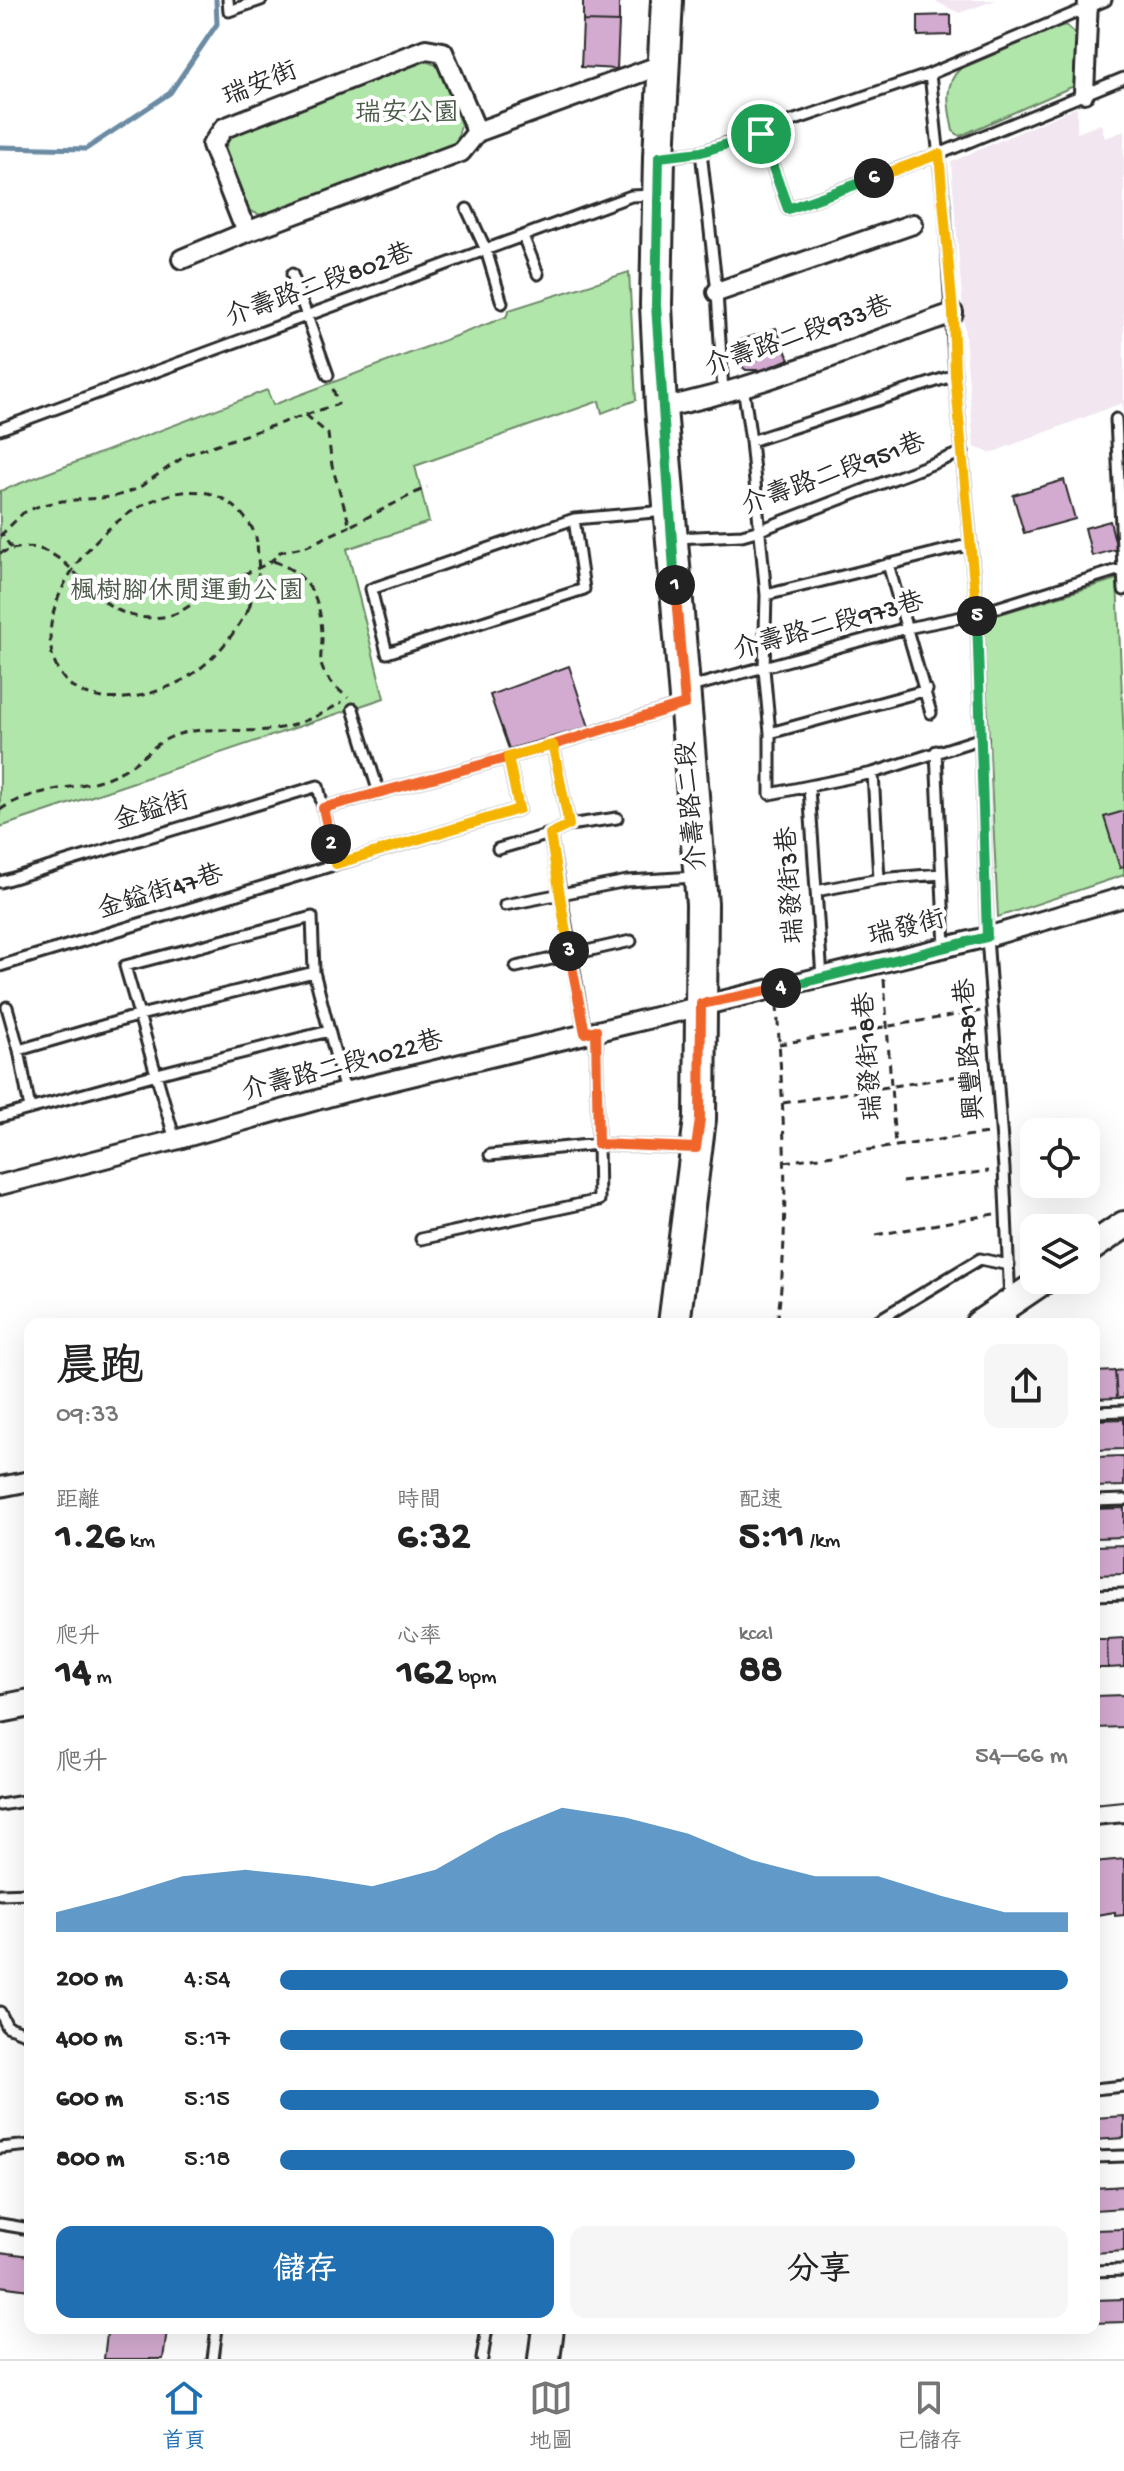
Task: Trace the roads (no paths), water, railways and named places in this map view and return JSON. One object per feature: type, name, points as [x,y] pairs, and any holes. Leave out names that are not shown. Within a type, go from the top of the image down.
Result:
[{"type":"main road","name":"介壽路二段","points":[[667,0],[656,305],[661,408],[702,904],[700,1119],[675,1318]]},
{"type":"main road","points":[[1100,1241],[1124,1225]]},
{"type":"main road","points":[[1010,1314],[1030,1294]]},
{"type":"main road","points":[[0,1709],[24,1704]]},
{"type":"main road","points":[[544,2359],[547,2334]]},
{"type":"street","points":[[1084,93],[1088,4]]},
{"type":"street","name":"瑞安街","points":[[249,231],[241,219],[212,145],[224,128],[426,49],[443,52],[477,132]]},
{"type":"street","points":[[182,259],[461,152],[477,132],[664,64]]},
{"type":"street","points":[[717,292],[913,224]]},
{"type":"street","name":"介壽路二段933巷","points":[[661,408],[697,401],[953,313]]},
{"type":"street","name":"瑞發街","points":[[701,1004],[945,948],[1124,897]]},
{"type":"street","name":"介壽路二段1022巷","points":[[0,1185],[345,1092],[701,1004]]},
{"type":"street","points":[[0,1487],[24,1482]]},
{"type":"street","points":[[1100,1814],[1124,1812]]},
{"type":"lane","points":[[228,0],[229,11],[261,0]]},
{"type":"lane","points":[[659,157],[701,152],[761,134],[930,74],[1088,4],[1106,0]]},
{"type":"lane","name":"興豐路781巷","points":[[930,74],[977,614],[987,937],[1004,1169],[1010,1314]]},
{"type":"lane","points":[[761,134],[788,209],[939,154],[1124,78]]},
{"type":"lane","points":[[701,152],[717,292],[723,392]]},
{"type":"lane","name":"介壽路二段802巷","points":[[0,429],[631,196],[658,194]]},
{"type":"lane","points":[[467,209],[486,250],[502,303]]},
{"type":"lane","points":[[523,236],[538,274]]},
{"type":"lane","points":[[292,274],[328,375]]},
{"type":"lane","points":[[751,441],[955,375]]},
{"type":"lane","points":[[743,386],[766,595],[764,669],[770,733],[770,794],[873,773],[982,738]]},
{"type":"lane","points":[[1116,419],[1122,481],[1124,590]]},
{"type":"lane","name":"介壽路二段951巷","points":[[574,519],[584,589],[387,653],[371,589],[574,519],[670,525],[742,535],[963,452]]},
{"type":"lane","points":[[766,595],[971,544]]},
{"type":"lane","points":[[888,564],[927,690],[931,713]]},
{"type":"lane","name":"介壽路二段973巷","points":[[685,696],[764,669],[907,628],[977,614],[1123,568]]},
{"type":"lane","points":[[770,733],[927,690]]},
{"type":"lane","points":[[336,864],[323,808],[553,745],[685,696]]},
{"type":"lane","points":[[353,709],[379,793]]},
{"type":"lane","points":[[553,745],[569,825]]},
{"type":"lane","points":[[936,751],[945,948]]},
{"type":"lane","name":"金鎰街47巷","points":[[0,966],[519,809],[508,757]]},
{"type":"lane","points":[[873,773],[879,879]]},
{"type":"lane","name":"金鎰街","points":[[0,882],[318,786],[323,808]]},
{"type":"lane","name":"瑞發街3巷","points":[[809,788],[822,978]]},
{"type":"lane","points":[[498,849],[550,834],[569,825],[617,818]]},
{"type":"lane","points":[[421,1239],[599,1200],[590,1031],[570,954],[550,834]]},
{"type":"lane","points":[[816,891],[879,879],[941,874]]},
{"type":"lane","points":[[505,905],[627,881],[700,876]]},
{"type":"lane","points":[[175,1140],[125,966],[312,917],[314,972],[345,1092]]},
{"type":"lane","points":[[516,967],[631,941]]},
{"type":"lane","points":[[19,1050],[140,1015],[314,972]]},
{"type":"lane","points":[[7,1007],[30,1109]]},
{"type":"lane","points":[[0,1117],[329,1031]]},
{"type":"lane","points":[[490,1155],[598,1144],[696,1148]]},
{"type":"lane","points":[[882,1318],[980,1259],[1009,1265]]},
{"type":"lane","points":[[1100,1412],[1124,1411]]},
{"type":"lane","points":[[1100,1501],[1124,1500]]},
{"type":"lane","points":[[1100,1595],[1124,1594]]},
{"type":"lane","points":[[0,1805],[24,1801]]},
{"type":"lane","points":[[0,1894],[24,1893]]},
{"type":"lane","points":[[0,2012],[7,2026],[24,2033]]},
{"type":"lane","points":[[1100,2088],[1124,2086]]},
{"type":"lane","points":[[0,2148],[24,2146]]},
{"type":"lane","points":[[1100,2157],[1124,2156]]},
{"type":"lane","points":[[0,2224],[24,2228]]},
{"type":"lane","points":[[1100,2271],[1124,2270]]},
{"type":"lane","points":[[213,2359],[216,2334]]},
{"type":"lane","points":[[482,2359],[486,2334]]},
{"type":"waterway","points":[[0,147],[86,149],[170,93],[217,24],[216,0]]},
{"type":"park label","name":"瑞安公園","points":[[407,115]]},
{"type":"park label","name":"楓樹腳休閒運動公園","points":[[187,593]]}]
